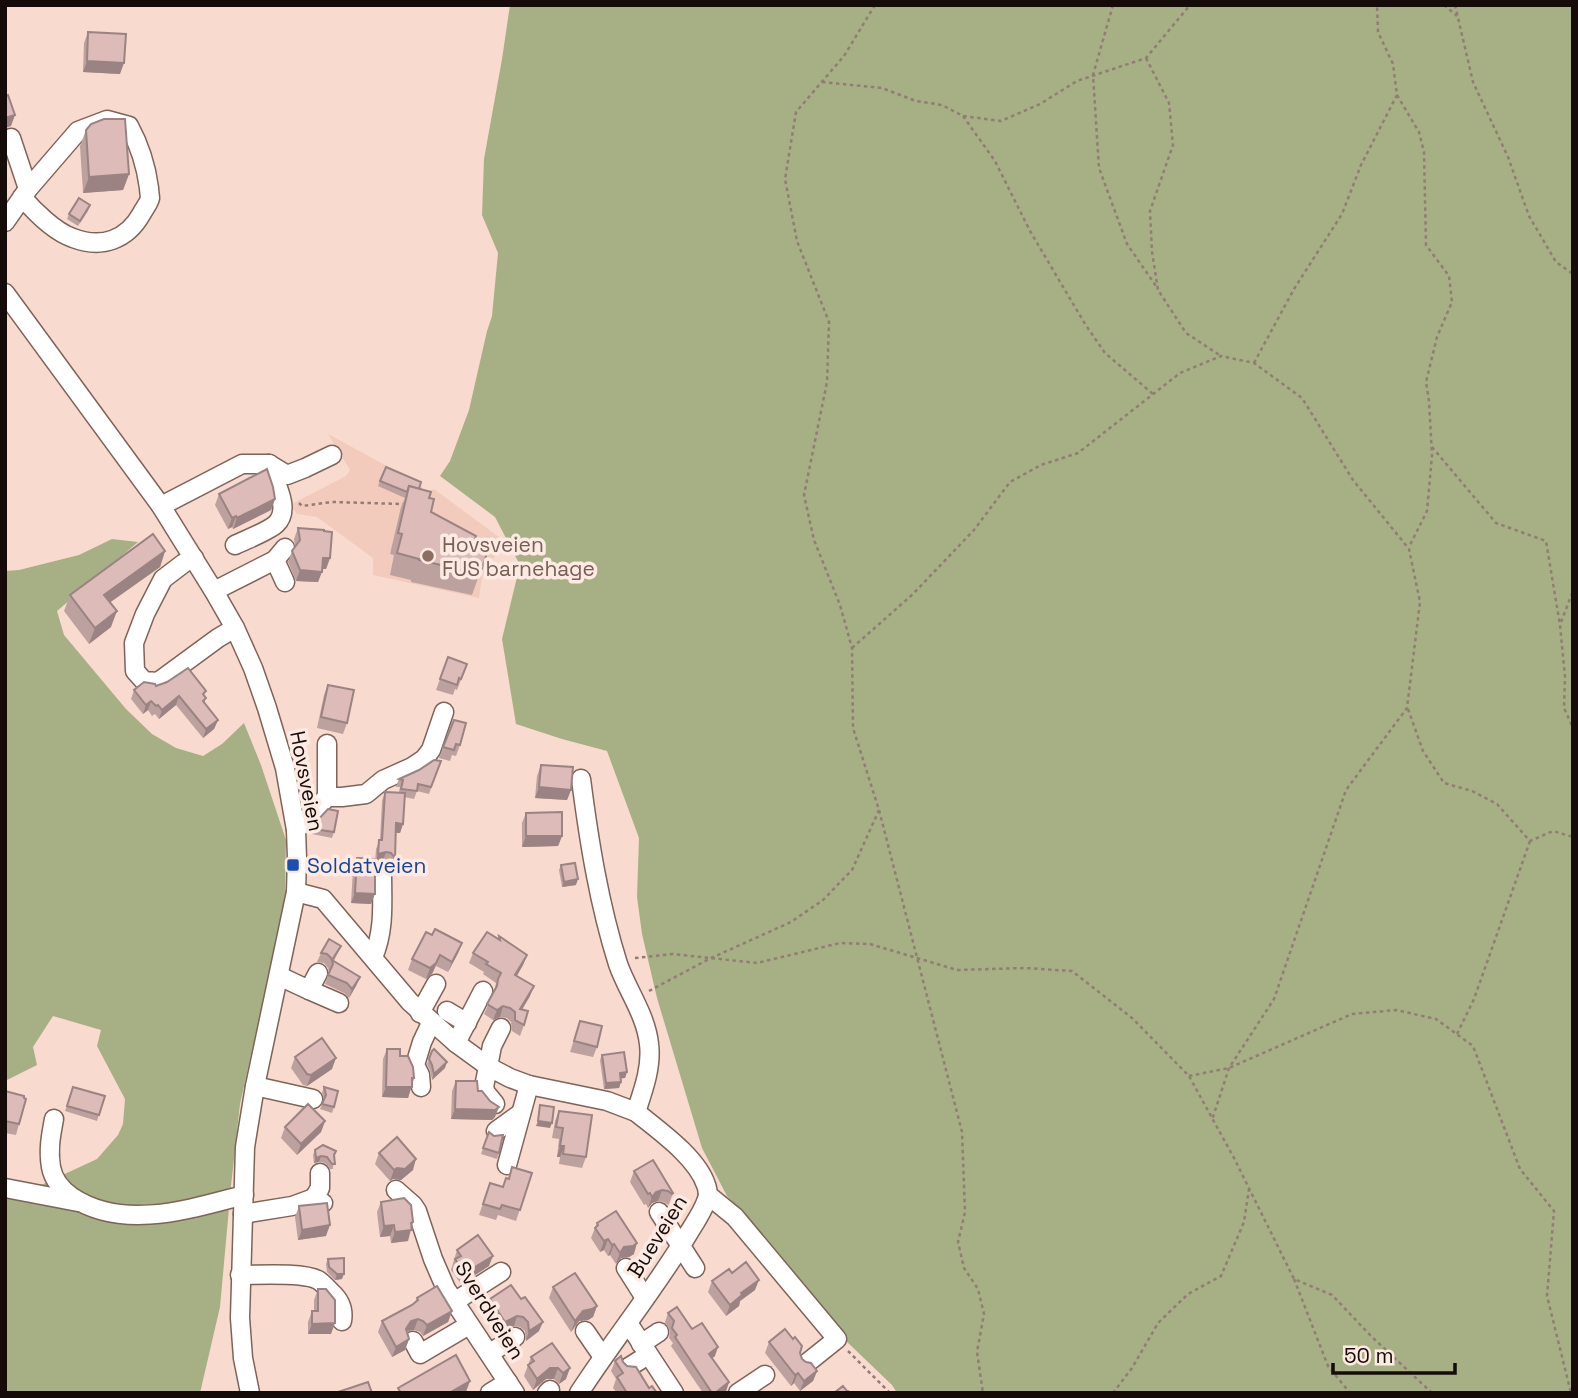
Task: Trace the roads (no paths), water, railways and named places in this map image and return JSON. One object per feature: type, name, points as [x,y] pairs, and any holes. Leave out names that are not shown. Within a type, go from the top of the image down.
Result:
[{"type":"street","points":[[5,222],[24,193],[78,131],[107,121],[129,126],[141,148],[148,174],[150,198],[135,225],[119,237],[104,243],[86,242],[70,237],[33,209],[24,193],[11,138]]},
{"type":"street","name":"Hovsveien","points":[[5,293],[161,506],[214,590],[253,668],[285,768],[296,830],[296,892],[255,1086],[245,1147],[240,1275],[241,1332],[250,1393]]},
{"type":"street","points":[[161,506],[242,464],[269,464],[287,475],[332,455]]},
{"type":"street","points":[[235,545],[276,524],[282,515],[282,501],[269,464]]},
{"type":"street","points":[[214,590],[280,554],[285,582]]},
{"type":"street","points":[[194,558],[163,579],[134,643],[135,671],[144,681],[158,682],[235,628]]},
{"type":"street","points":[[327,797],[366,794],[383,780],[424,759],[431,750],[444,712]]},
{"type":"street","points":[[296,830],[327,797],[327,744]]},
{"type":"street","points":[[296,892],[323,900],[393,984],[426,1018],[456,1044],[489,1067],[551,1097],[607,1101],[636,1112],[645,1086],[649,1043],[619,965],[604,909],[588,871],[581,779]]},
{"type":"street","points":[[373,957],[379,943],[382,872]]},
{"type":"street","points":[[309,990],[318,973]]},
{"type":"street","points":[[279,976],[339,1003]]},
{"type":"street","points":[[421,1087],[420,1075],[415,1065],[436,984]]},
{"type":"street","points":[[456,1044],[483,991]]},
{"type":"street","points":[[447,1011],[467,1023]]},
{"type":"street","points":[[495,1104],[484,1087],[492,1046],[501,1028]]},
{"type":"street","points":[[255,1086],[313,1099]]},
{"type":"street","points":[[507,1165],[529,1086]]},
{"type":"street","name":"Bueveien","points":[[579,1393],[681,1246],[708,1195],[707,1186],[691,1161],[636,1112]]},
{"type":"street","points":[[496,1131],[521,1113]]},
{"type":"street","points":[[54,1119],[49,1143],[51,1168],[56,1181],[81,1203]]},
{"type":"street","points":[[243,1214],[318,1201],[320,1173]]},
{"type":"street","points":[[5,1188],[81,1203],[119,1215],[150,1215],[244,1195]]},
{"type":"street","name":"Sverdveien","points":[[396,1190],[417,1211],[421,1242],[440,1278],[512,1387]]},
{"type":"street","points":[[708,1195],[735,1217],[837,1339],[807,1363]]},
{"type":"street","points":[[659,1212],[695,1268]]},
{"type":"street","points":[[626,1269],[645,1298]]},
{"type":"street","points":[[454,1302],[501,1272]]},
{"type":"street","points":[[240,1275],[289,1275],[318,1280],[338,1299],[344,1312],[342,1321]]},
{"type":"street","points":[[628,1323],[674,1393]]},
{"type":"street","points":[[421,1341],[469,1325]]},
{"type":"street","points":[[585,1331],[603,1357]]},
{"type":"street","points":[[629,1367],[659,1332]]},
{"type":"street","points":[[490,1353],[515,1337]]},
{"type":"street","points":[[738,1393],[765,1375]]},
{"type":"street","points":[[490,1393],[512,1387]]},
{"type":"place","name":"Hovsveien FUS barnehage","points":[[428,556]]},
{"type":"place","name":"Soldatveien","points":[[293,865]]}]
